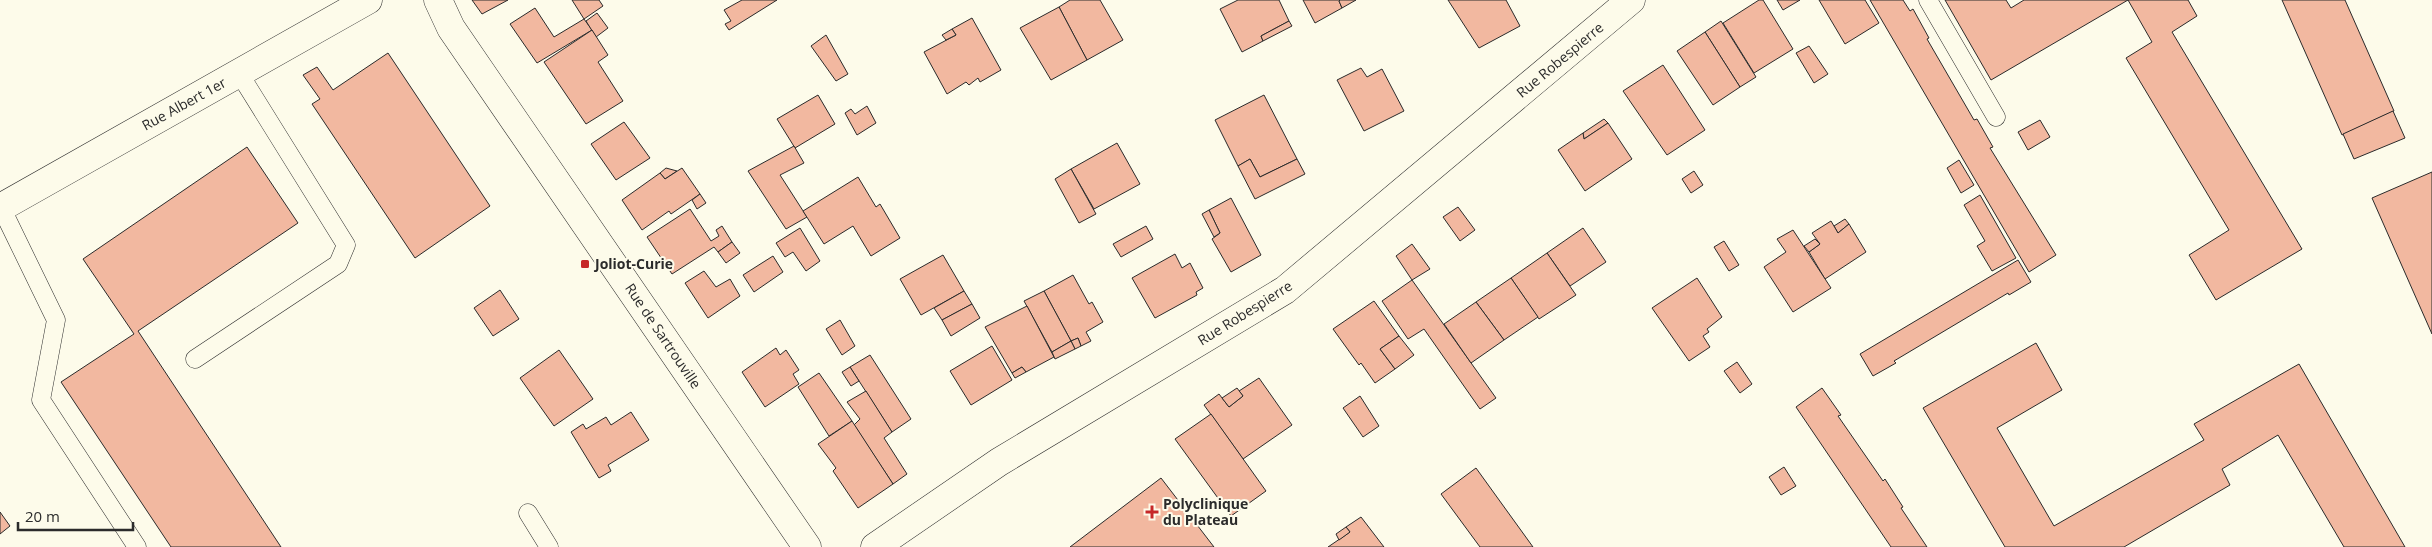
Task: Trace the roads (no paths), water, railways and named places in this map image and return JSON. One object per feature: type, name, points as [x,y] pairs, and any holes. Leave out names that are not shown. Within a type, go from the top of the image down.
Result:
[{"type":"street","name":"Rue Albert 1er","points":[[0,207],[368,0]]},
{"type":"street","name":"Rue de Sartrouville","points":[[438,0],[451,28],[807,547]]},
{"type":"street","name":"Rue Robespierre","points":[[875,547],[998,462],[1285,290],[1632,0]]},
{"type":"lane","points":[[1928,0],[1996,117]]},
{"type":"lane","points":[[195,359],[338,264],[346,245],[239,73]]},
{"type":"lane","points":[[0,207],[56,320],[41,400],[137,547]]},
{"type":"lane","points":[[528,513],[550,547]]},
{"type":"place","name":"Joliot-Curie","points":[[585,264]]},
{"type":"place","name":"Polyclinique du Plateau","points":[[1152,512]]}]
